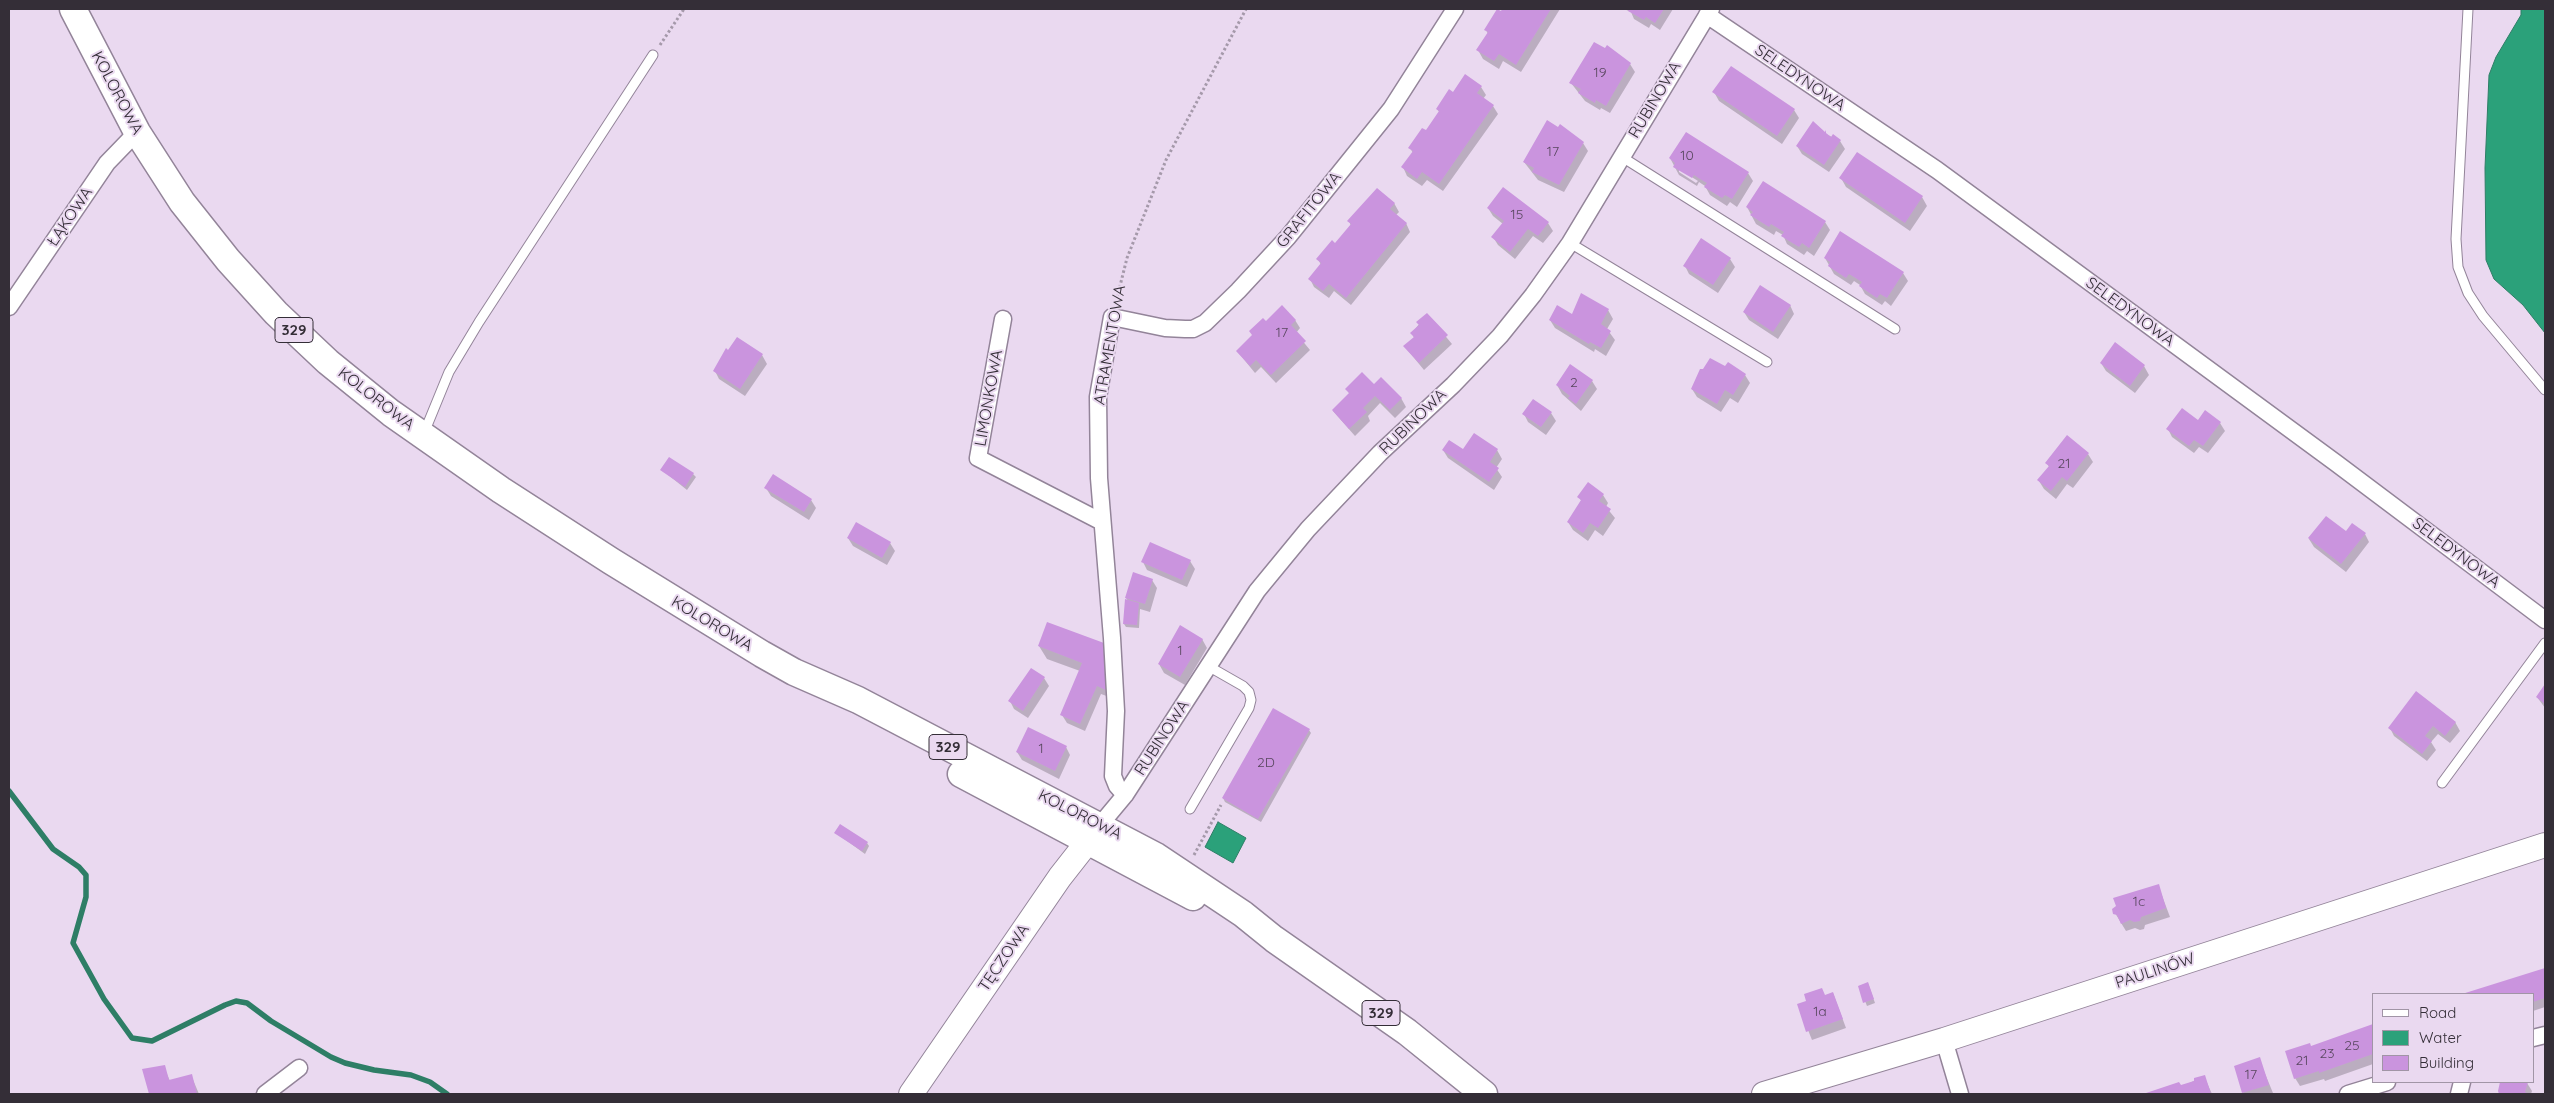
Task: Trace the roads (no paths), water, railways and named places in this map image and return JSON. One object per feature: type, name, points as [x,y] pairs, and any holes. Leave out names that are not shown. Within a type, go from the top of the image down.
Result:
[{"type":"main road","name":"KOLOROWA","points":[[73,9],[137,132],[182,202],[228,260],[276,313],[328,362],[391,413],[501,490],[611,562],[794,672],[858,700],[1093,833],[1182,872],[1407,1032],[1484,1094]]},
{"type":"street","name":"GRAFITOWA","points":[[1112,317],[1185,329],[1193,329],[1205,323],[1238,291],[1288,237],[1391,109],[1455,9]]},
{"type":"street","name":"RUBINOWA","points":[[1093,833],[1125,795],[1257,591],[1308,529],[1380,453],[1453,385],[1500,336],[1533,295],[1570,243],[1709,12]]},
{"type":"street","name":"SELEDYNOWA","points":[[1709,12],[1938,170],[2328,457],[2545,620]]},
{"type":"street","name":"ŁĄKOWA","points":[[9,307],[107,163],[137,132]]},
{"type":"street","name":"ATRAMENTOWA","points":[[1112,317],[1098,397],[1099,478],[1116,711],[1113,776],[1117,786],[1125,795]]},
{"type":"street","name":"LIMONKOWA","points":[[1003,320],[978,458],[1102,522]]},
{"type":"street","name":"TĘCZOWA","points":[[911,1094],[1093,833]]},
{"type":"street","name":"PAULINÓW","points":[[1764,1094],[1944,1040],[2545,846]]},
{"type":"street","points":[[1944,1040],[1960,1094]]},
{"type":"street","points":[[266,1094],[299,1068]]},
{"type":"street","points":[[2348,1094],[2384,1083]]},
{"type":"lane","points":[[2468,9],[2456,239],[2458,268],[2468,293],[2483,316],[2545,390]]},
{"type":"lane","points":[[423,435],[449,372],[653,55]]},
{"type":"lane","points":[[1622,157],[1895,329]]},
{"type":"lane","points":[[1570,243],[1767,362]]},
{"type":"lane","points":[[2442,783],[2545,643]]},
{"type":"lane","points":[[1190,809],[1251,700],[1243,686],[1208,666]]},
{"type":"water","points":[[2521,9],[2545,9],[2545,333],[2523,305],[2494,279],[2486,260],[2485,168],[2489,75],[2496,57],[2521,15]]},
{"type":"water","points":[[1218,822],[1246,838],[1233,863],[1205,847]]},
{"type":"waterway","points":[[9,791],[53,849],[79,867],[86,875],[86,897],[73,943],[104,999],[132,1038],[152,1041],[236,1001],[247,1003],[271,1021],[331,1057],[345,1063],[374,1070],[411,1075],[430,1082],[447,1094]]}]
